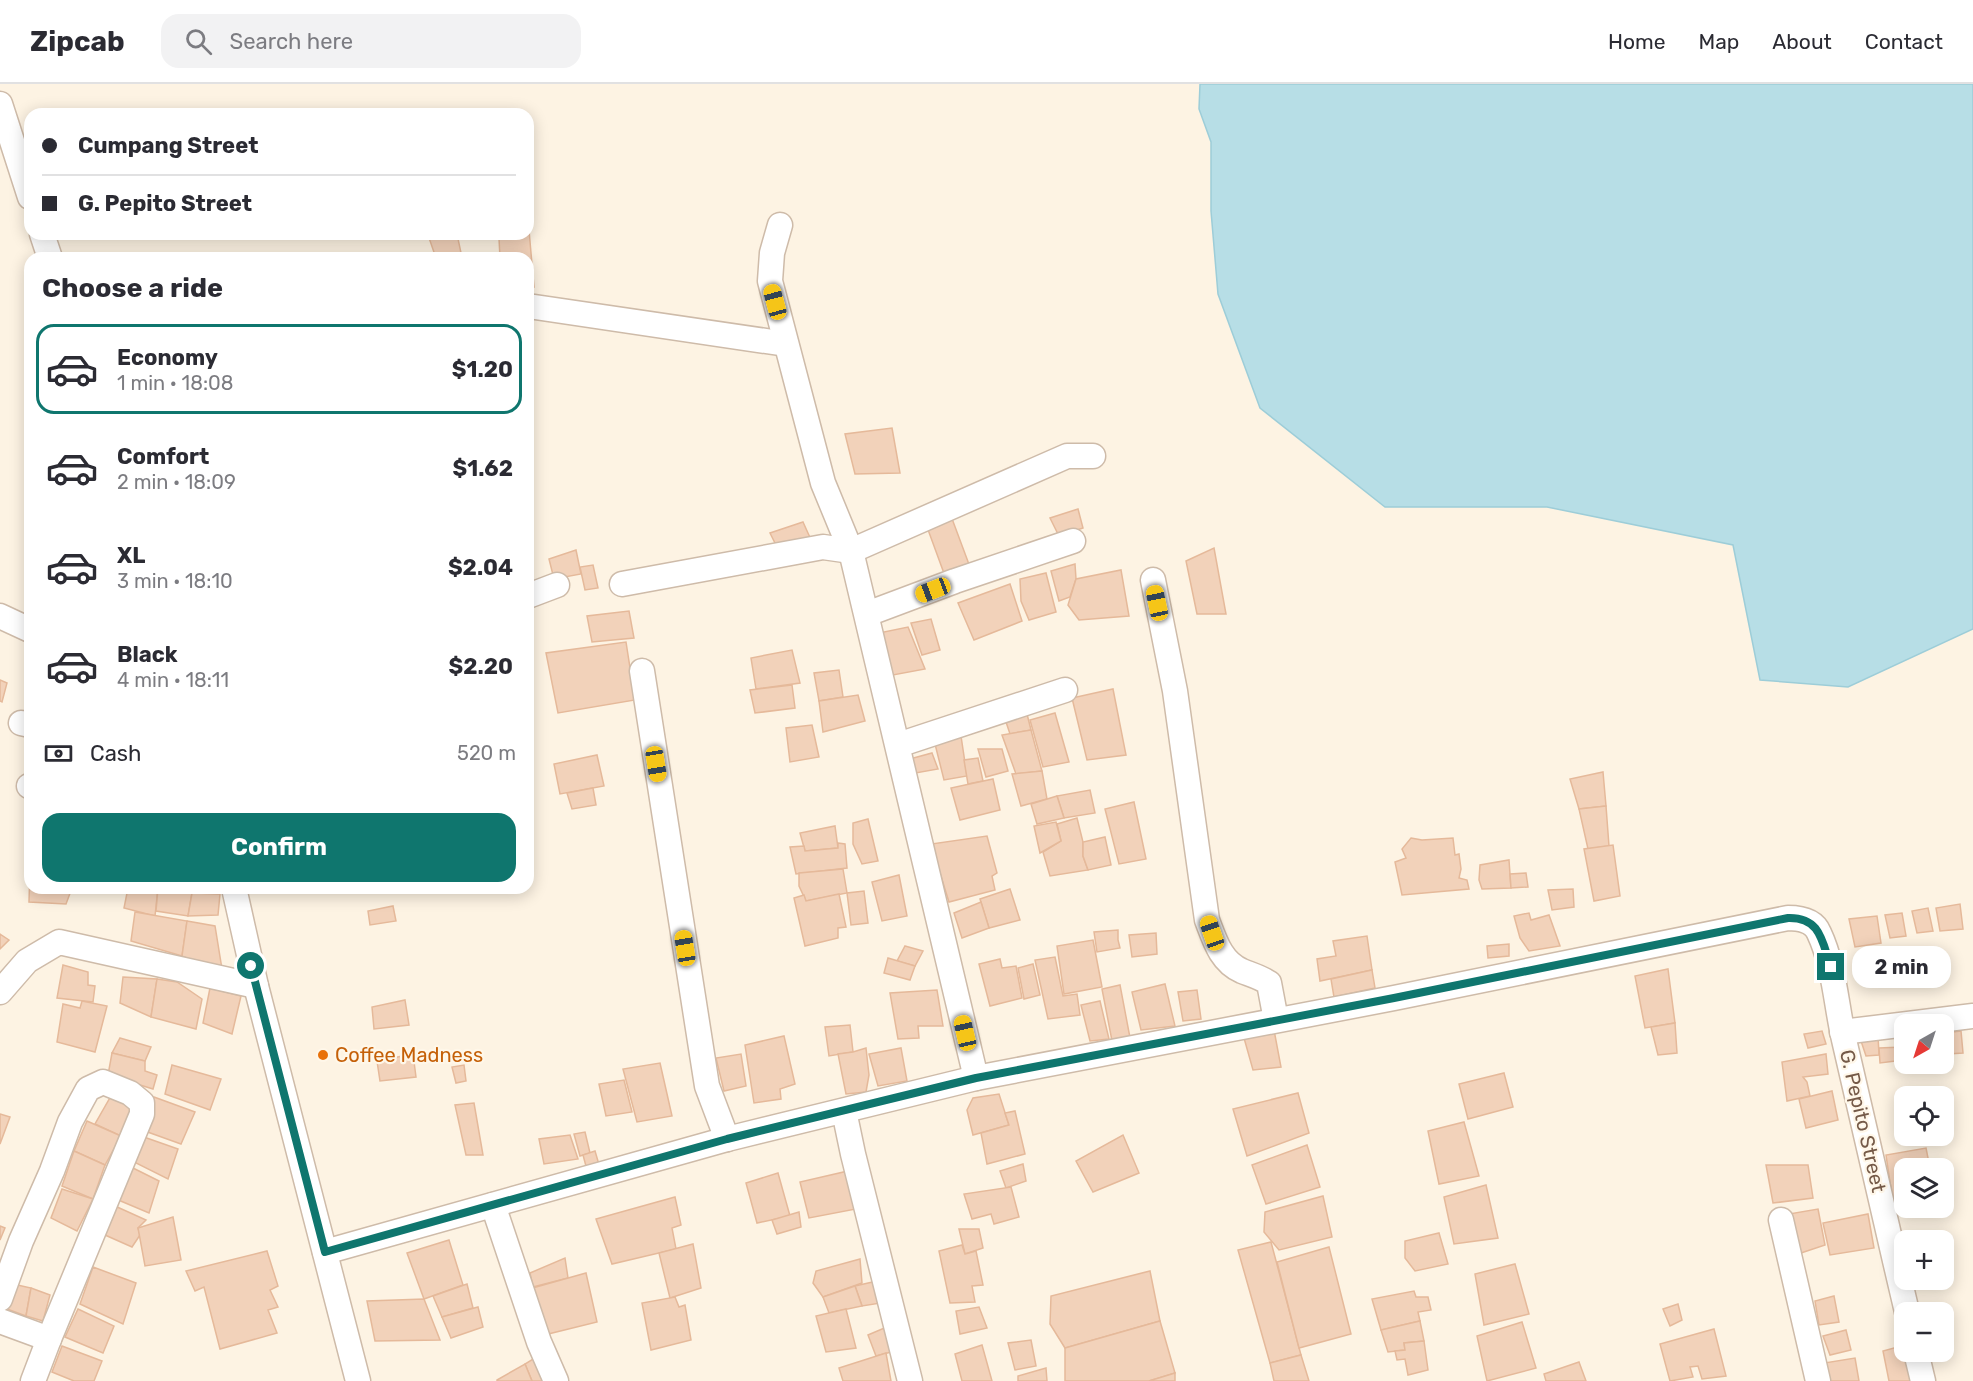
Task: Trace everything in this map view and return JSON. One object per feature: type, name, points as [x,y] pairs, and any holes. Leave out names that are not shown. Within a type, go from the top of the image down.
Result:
[{"type":"street","points":[[0,104],[24,178]]},
{"type":"street","points":[[780,225],[772,253],[770,281],[823,483],[851,551],[976,1078]]},
{"type":"street","points":[[534,307],[786,344]]},
{"type":"street","points":[[622,584],[739,561],[824,548],[851,551],[1066,456],[1093,456]]},
{"type":"street","points":[[867,615],[955,581],[1073,541]]},
{"type":"street","points":[[325,1252],[727,1139],[976,1078],[1276,1020],[1269,983],[1240,971],[1226,961],[1216,946],[1208,920],[1175,691],[1153,580]]},
{"type":"street","points":[[534,594],[557,585]]},
{"type":"street","points":[[0,616],[24,627]]},
{"type":"street","points":[[642,671],[707,1086],[727,1139]]},
{"type":"street","points":[[898,745],[1065,690]]},
{"type":"street","points":[[235,894],[256,986],[358,1381]]},
{"type":"street","name":"G. Pepito Street","points":[[1276,1020],[1788,918],[1804,919],[1818,930],[1831,967],[1842,1032],[1905,1302]]},
{"type":"street","points":[[0,992],[27,961],[59,942],[256,986]]},
{"type":"street","points":[[1842,1032],[1973,1016]]},
{"type":"street","points":[[0,1299],[21,1241],[52,1171],[70,1122],[88,1089],[104,1082],[130,1093],[142,1103],[142,1113],[33,1381]]},
{"type":"street","points":[[844,1111],[910,1381]]},
{"type":"street","points":[[493,1205],[539,1342],[556,1381]]},
{"type":"street","points":[[1781,1220],[1818,1381]]},
{"type":"street","points":[[2,1326],[49,1339]]},
{"type":"street","points":[[1918,1362],[1923,1381]]},
{"type":"water","points":[[1200,84],[1973,84],[1973,629],[1848,687],[1760,680],[1733,545],[1547,507],[1385,507],[1260,408],[1218,294],[1211,211],[1211,142],[1199,109]]},
{"type":"building","points":[[430,240],[458,240],[461,252],[434,252]]},
{"type":"building","points":[[499,240],[530,240],[531,252],[500,252]]},
{"type":"building","points":[[892,428],[900,473],[855,474],[845,434]]},
{"type":"building","points":[[1078,509],[1083,528],[1059,536],[1050,518]]},
{"type":"building","points":[[951,516],[970,567],[945,576],[927,527]]},
{"type":"building","points":[[803,522],[812,542],[779,551],[770,533]]},
{"type":"building","points":[[1214,548],[1226,614],[1197,614],[1186,561]]},
{"type":"building","points":[[576,550],[581,574],[554,579],[549,559]]},
{"type":"building","points":[[1075,564],[1076,579],[1070,597],[1059,601],[1051,571]]},
{"type":"building","points":[[593,565],[598,588],[585,590],[580,567]]},
{"type":"building","points":[[1121,570],[1129,616],[1079,620],[1068,605],[1076,579]]},
{"type":"building","points":[[1046,573],[1056,612],[1029,620],[1021,601],[1020,579]]},
{"type":"building","points":[[1010,584],[1022,621],[974,640],[958,603]]},
{"type":"building","points":[[629,611],[634,638],[592,642],[587,616]]},
{"type":"building","points":[[931,619],[940,650],[922,655],[911,623]]},
{"type":"building","points":[[908,627],[925,669],[893,675],[879,633]]},
{"type":"building","points":[[626,642],[635,700],[558,713],[546,653]]},
{"type":"building","points":[[792,650],[800,683],[756,689],[751,658]]},
{"type":"building","points":[[839,670],[843,697],[819,701],[814,673]]},
{"type":"building","points":[[0,680],[7,683],[2,702],[0,701]]},
{"type":"building","points":[[792,685],[795,708],[755,713],[750,690]]},
{"type":"building","points":[[1113,689],[1126,755],[1087,760],[1072,698]]},
{"type":"building","points":[[858,695],[865,721],[823,732],[819,701]]},
{"type":"building","points":[[1026,710],[1031,730],[1010,734],[1004,716]]},
{"type":"building","points":[[1055,713],[1069,762],[1043,767],[1030,720]]},
{"type":"building","points":[[812,725],[819,757],[790,762],[786,728]]},
{"type":"building","points":[[1031,730],[1042,771],[1016,774],[1002,735]]},
{"type":"building","points":[[961,736],[967,776],[944,780],[935,744]]},
{"type":"building","points":[[978,749],[1002,749],[1008,771],[986,777]]},
{"type":"building","points":[[932,753],[938,769],[910,774],[906,760]]},
{"type":"building","points":[[597,755],[604,786],[560,794],[554,764]]},
{"type":"building","points":[[978,758],[983,781],[968,784],[964,760]]},
{"type":"building","points":[[1042,771],[1047,799],[1021,806],[1012,774]]},
{"type":"building","points":[[1603,772],[1606,806],[1579,809],[1570,779]]},
{"type":"building","points":[[993,779],[1000,810],[960,820],[951,788]]},
{"type":"building","points":[[593,788],[596,805],[572,809],[567,793]]},
{"type":"building","points":[[1090,790],[1095,813],[1064,818],[1057,796]]},
{"type":"building","points":[[1057,796],[1064,818],[1037,824],[1031,804]]},
{"type":"building","points":[[1134,802],[1146,859],[1119,864],[1105,809]]},
{"type":"building","points":[[1606,806],[1609,846],[1588,849],[1579,809]]},
{"type":"building","points":[[1077,818],[1083,842],[1083,856],[1088,870],[1050,876],[1043,852],[1061,841],[1057,824]]},
{"type":"building","points":[[868,819],[878,861],[862,864],[853,844],[853,823]]},
{"type":"building","points":[[1056,822],[1061,841],[1040,853],[1034,826]]},
{"type":"building","points":[[835,826],[838,848],[805,851],[800,833]]},
{"type":"building","points":[[987,836],[997,873],[992,876],[995,890],[949,902],[931,844]]},
{"type":"building","points":[[1105,837],[1111,865],[1088,870],[1083,856],[1083,842]]},
{"type":"building","points":[[1411,838],[1422,840],[1453,838],[1455,855],[1459,854],[1461,869],[1459,878],[1467,880],[1469,889],[1402,895],[1395,862],[1406,858],[1402,849]]},
{"type":"building","points":[[838,843],[845,844],[847,868],[796,874],[790,847],[804,846],[805,851],[838,848]]},
{"type":"building","points":[[1613,845],[1620,896],[1594,901],[1584,849]]},
{"type":"building","points":[[1509,860],[1511,888],[1482,889],[1479,880],[1480,865]]},
{"type":"building","points":[[843,869],[847,893],[806,901],[799,886],[799,873]]},
{"type":"building","points":[[1526,873],[1528,887],[1511,888],[1510,874]]},
{"type":"building","points":[[899,875],[907,916],[882,921],[872,882]]},
{"type":"building","points":[[1010,889],[1020,920],[989,928],[980,899]]},
{"type":"building","points":[[1573,889],[1574,907],[1552,910],[1548,890]]},
{"type":"building","points":[[864,891],[868,923],[851,925],[847,893]]},
{"type":"building","points":[[29,894],[70,894],[66,904],[29,902]]},
{"type":"building","points":[[127,894],[157,894],[155,916],[124,908]]},
{"type":"building","points":[[157,894],[192,894],[188,916],[156,911]]},
{"type":"building","points":[[192,894],[220,894],[218,915],[188,916]]},
{"type":"building","points":[[839,894],[846,927],[838,928],[838,938],[805,946],[794,898],[804,895],[806,901]]},
{"type":"building","points":[[981,902],[989,928],[962,938],[954,913]]},
{"type":"building","points":[[1960,904],[1963,929],[1940,931],[1936,908]]},
{"type":"building","points":[[393,906],[396,921],[370,925],[368,911]]},
{"type":"building","points":[[1928,908],[1933,931],[1917,933],[1912,911]]},
{"type":"building","points":[[135,912],[187,921],[182,956],[131,941]]},
{"type":"building","points":[[1529,913],[1531,920],[1549,915],[1560,946],[1529,951],[1520,938],[1514,916]]},
{"type":"building","points":[[1902,913],[1906,936],[1890,938],[1885,915]]},
{"type":"building","points":[[1877,916],[1881,943],[1855,947],[1849,919]]},
{"type":"building","points":[[187,921],[215,926],[222,969],[182,956]]},
{"type":"building","points":[[1118,930],[1120,948],[1097,952],[1094,932]]},
{"type":"building","points":[[1156,933],[1157,954],[1132,957],[1129,935]]},
{"type":"building","points":[[0,934],[9,940],[0,949]]},
{"type":"building","points":[[1367,936],[1372,970],[1320,981],[1317,959],[1336,956],[1333,941]]},
{"type":"building","points":[[1093,940],[1102,987],[1064,994],[1057,946]]},
{"type":"building","points":[[1509,944],[1509,956],[1488,958],[1487,946]]},
{"type":"building","points":[[905,946],[923,951],[915,966],[897,961]]},
{"type":"building","points":[[1055,957],[1063,996],[1077,994],[1080,1015],[1048,1019],[1035,960]]},
{"type":"building","points":[[888,958],[915,966],[910,980],[884,973]]},
{"type":"building","points":[[1000,959],[1002,968],[1016,966],[1022,998],[990,1006],[979,964]]},
{"type":"building","points":[[1033,964],[1040,995],[1024,999],[1018,968]]},
{"type":"building","points":[[63,965],[88,972],[88,985],[95,986],[93,1002],[57,998]]},
{"type":"building","points":[[1668,969],[1675,1023],[1645,1028],[1635,976]]},
{"type":"building","points":[[1372,970],[1375,988],[1334,997],[1331,979]]},
{"type":"building","points":[[123,977],[157,979],[151,1017],[120,1003]]},
{"type":"building","points":[[157,979],[177,982],[202,999],[196,1029],[151,1017]]},
{"type":"building","points":[[1165,984],[1175,1026],[1141,1030],[1132,992]]},
{"type":"building","points":[[1120,985],[1131,1043],[1113,1046],[1102,989]]},
{"type":"building","points":[[210,988],[241,996],[232,1034],[203,1023]]},
{"type":"building","points":[[937,990],[943,1026],[918,1026],[919,1038],[898,1039],[890,993]]},
{"type":"building","points":[[1197,990],[1201,1019],[1183,1021],[1178,992]]},
{"type":"building","points":[[405,1000],[409,1025],[374,1029],[372,1007]]},
{"type":"building","points":[[82,1001],[107,1006],[95,1052],[57,1042],[63,1004],[80,1008]]},
{"type":"building","points":[[1100,1001],[1109,1039],[1090,1041],[1081,1005]]},
{"type":"building","points":[[1675,1023],[1677,1053],[1658,1055],[1651,1027]]},
{"type":"building","points":[[850,1025],[853,1052],[829,1056],[825,1027]]},
{"type":"building","points":[[1274,1030],[1281,1067],[1253,1070],[1244,1038]]},
{"type":"building","points":[[1822,1031],[1826,1044],[1808,1048],[1804,1034]]},
{"type":"building","points":[[1961,1031],[1963,1053],[1954,1054],[1954,1032]]},
{"type":"building","points":[[784,1036],[795,1084],[780,1089],[781,1099],[754,1103],[745,1045]]},
{"type":"building","points":[[1878,1036],[1879,1055],[1866,1056],[1861,1041]]},
{"type":"building","points":[[120,1038],[151,1047],[145,1061],[112,1053]]},
{"type":"building","points":[[1894,1047],[1894,1061],[1880,1063],[1879,1048]]},
{"type":"building","points":[[866,1048],[869,1075],[866,1092],[846,1094],[838,1054]]},
{"type":"building","points":[[901,1048],[907,1081],[878,1086],[869,1054]]},
{"type":"building","points":[[112,1053],[145,1061],[145,1071],[157,1075],[153,1089],[108,1075]]},
{"type":"building","points":[[413,1054],[416,1077],[380,1081],[377,1061]]},
{"type":"building","points":[[741,1054],[746,1086],[724,1091],[716,1058]]},
{"type":"building","points":[[1826,1054],[1828,1074],[1803,1077],[1807,1082],[1810,1096],[1787,1101],[1782,1062]]},
{"type":"building","points":[[660,1063],[672,1116],[637,1122],[623,1069]]},
{"type":"building","points":[[172,1065],[221,1079],[210,1110],[165,1094]]},
{"type":"building","points":[[464,1065],[466,1081],[456,1083],[452,1067]]},
{"type":"building","points":[[1504,1073],[1513,1107],[1468,1119],[1459,1084]]},
{"type":"building","points":[[624,1080],[632,1112],[606,1116],[599,1084]]},
{"type":"building","points":[[1832,1091],[1838,1120],[1806,1128],[1799,1099]]},
{"type":"building","points":[[1298,1093],[1309,1133],[1247,1156],[1233,1109]]},
{"type":"building","points":[[999,1094],[1009,1125],[973,1135],[967,1110],[973,1098]]},
{"type":"building","points":[[111,1096],[137,1107],[121,1136],[95,1124]]},
{"type":"building","points":[[154,1097],[195,1112],[181,1144],[142,1130]]},
{"type":"building","points":[[474,1103],[483,1155],[466,1155],[455,1105]]},
{"type":"building","points":[[1015,1111],[1025,1154],[987,1164],[981,1133],[1009,1125],[1005,1113]]},
{"type":"building","points":[[0,1114],[10,1117],[0,1144]]},
{"type":"building","points":[[87,1121],[121,1136],[105,1165],[74,1151]]},
{"type":"building","points":[[1464,1122],[1479,1176],[1439,1184],[1428,1131]]},
{"type":"building","points":[[585,1132],[590,1153],[580,1156],[574,1134]]},
{"type":"building","points":[[570,1135],[578,1159],[544,1164],[539,1139]]},
{"type":"building","points":[[1123,1135],[1139,1173],[1093,1192],[1076,1161]]},
{"type":"building","points":[[141,1136],[178,1149],[168,1179],[130,1160]]},
{"type":"building","points":[[1307,1145],[1320,1187],[1266,1204],[1252,1165]]},
{"type":"building","points":[[1926,1148],[1928,1158],[1894,1158],[1893,1202],[1886,1155]]},
{"type":"building","points":[[74,1151],[105,1165],[93,1199],[62,1186]]},
{"type":"building","points":[[595,1151],[600,1168],[587,1170],[583,1155]]},
{"type":"building","points":[[1023,1164],[1026,1181],[1006,1188],[1000,1171]]},
{"type":"building","points":[[1766,1165],[1808,1165],[1813,1198],[1773,1203]]},
{"type":"building","points":[[129,1166],[159,1181],[149,1213],[116,1199]]},
{"type":"building","points":[[848,1171],[856,1209],[809,1218],[800,1182]]},
{"type":"building","points":[[778,1173],[790,1216],[757,1223],[746,1183]]},
{"type":"building","points":[[1486,1185],[1498,1238],[1454,1244],[1444,1197]]},
{"type":"building","points":[[1011,1187],[1019,1217],[994,1224],[991,1214],[972,1219],[964,1194]]},
{"type":"building","points":[[62,1189],[93,1199],[77,1231],[51,1218]]},
{"type":"building","points":[[1323,1196],[1332,1237],[1279,1250],[1264,1232],[1265,1212]]},
{"type":"building","points":[[675,1197],[681,1225],[672,1228],[676,1249],[612,1264],[596,1219]]},
{"type":"building","points":[[115,1206],[146,1220],[138,1228],[140,1235],[132,1247],[105,1235]]},
{"type":"building","points":[[1818,1209],[1825,1245],[1792,1256],[1783,1215]]},
{"type":"building","points":[[799,1212],[801,1227],[777,1234],[772,1220]]},
{"type":"building","points":[[1868,1214],[1874,1248],[1830,1255],[1823,1223]]},
{"type":"building","points":[[173,1217],[181,1260],[145,1266],[138,1228]]},
{"type":"building","points":[[0,1226],[5,1228],[0,1240]]},
{"type":"building","points":[[959,1229],[979,1229],[983,1248],[965,1254]]},
{"type":"building","points":[[1439,1233],[1448,1264],[1415,1271],[1405,1258],[1405,1241]]},
{"type":"building","points":[[449,1240],[463,1285],[424,1299],[407,1253]]},
{"type":"building","points":[[1271,1242],[1301,1355],[1270,1363],[1238,1250]]},
{"type":"building","points":[[693,1244],[701,1288],[670,1298],[659,1253]]},
{"type":"building","points":[[962,1245],[965,1254],[976,1251],[983,1285],[972,1286],[975,1302],[950,1303],[939,1251]]},
{"type":"building","points":[[1329,1247],[1351,1334],[1299,1348],[1277,1262]]},
{"type":"building","points":[[267,1251],[278,1286],[270,1290],[278,1307],[268,1310],[277,1333],[220,1349],[204,1287],[195,1291],[186,1271]]},
{"type":"building","points":[[565,1258],[568,1278],[533,1287],[530,1273]]},
{"type":"building","points":[[860,1259],[862,1283],[823,1297],[813,1283],[816,1271]]},
{"type":"building","points":[[1515,1264],[1529,1314],[1484,1325],[1475,1274]]},
{"type":"building","points":[[93,1267],[136,1283],[123,1324],[80,1304]]},
{"type":"building","points":[[1150,1271],[1160,1321],[1065,1348],[1050,1324],[1051,1296]]},
{"type":"building","points":[[586,1273],[597,1322],[540,1336],[529,1289]]},
{"type":"building","points":[[877,1281],[881,1303],[862,1306],[855,1286]]},
{"type":"building","points":[[13,1284],[31,1288],[26,1316],[7,1309]]},
{"type":"building","points":[[467,1284],[473,1308],[442,1317],[433,1296]]},
{"type":"building","points":[[855,1286],[862,1306],[829,1313],[823,1297]]},
{"type":"building","points":[[31,1288],[50,1295],[43,1321],[26,1316]]},
{"type":"building","points":[[1414,1291],[1416,1297],[1428,1297],[1431,1310],[1418,1312],[1420,1321],[1381,1330],[1372,1299]]},
{"type":"building","points":[[1834,1296],[1839,1322],[1819,1325],[1815,1301]]},
{"type":"building","points":[[675,1297],[679,1307],[685,1305],[691,1340],[651,1350],[642,1303]]},
{"type":"building","points":[[424,1299],[440,1340],[375,1341],[367,1301]]},
{"type":"building","points":[[1678,1304],[1682,1320],[1670,1326],[1663,1309]]},
{"type":"building","points":[[478,1307],[483,1327],[451,1338],[442,1317]]},
{"type":"building","points":[[979,1307],[987,1328],[960,1334],[956,1311]]},
{"type":"building","points":[[78,1309],[114,1326],[103,1353],[65,1337]]},
{"type":"building","points":[[846,1309],[856,1348],[826,1352],[816,1316]]},
{"type":"building","points":[[1160,1321],[1175,1373],[1149,1381],[1065,1381],[1065,1348]]},
{"type":"building","points":[[1420,1321],[1424,1341],[1404,1343],[1405,1350],[1388,1352],[1381,1330]]},
{"type":"building","points":[[1522,1322],[1536,1368],[1487,1381],[1477,1336]]},
{"type":"building","points":[[889,1326],[895,1351],[876,1356],[868,1335]]},
{"type":"building","points":[[1714,1329],[1726,1376],[1702,1379],[1698,1366],[1690,1367],[1693,1377],[1670,1381],[1660,1344]]},
{"type":"building","points":[[1846,1330],[1851,1350],[1830,1355],[1823,1336]]},
{"type":"building","points":[[1031,1340],[1036,1366],[1015,1370],[1008,1343]]},
{"type":"building","points":[[1424,1341],[1428,1370],[1408,1375],[1405,1359],[1397,1360],[1395,1351],[1405,1350],[1404,1343]]},
{"type":"building","points":[[982,1345],[992,1381],[962,1381],[955,1354]]},
{"type":"building","points":[[62,1346],[102,1361],[94,1381],[74,1381],[52,1372]]},
{"type":"building","points":[[1894,1348],[1894,1362],[1908,1362],[1915,1381],[1889,1381],[1883,1351]]},
{"type":"building","points":[[886,1353],[891,1381],[843,1381],[839,1368]]},
{"type":"building","points":[[541,1354],[551,1381],[532,1381],[525,1364]]},
{"type":"building","points":[[1301,1355],[1309,1381],[1274,1381],[1270,1363]]},
{"type":"building","points":[[1855,1358],[1859,1381],[1822,1381],[1818,1364]]},
{"type":"building","points":[[1579,1362],[1586,1381],[1546,1381],[1544,1374]]},
{"type":"building","points":[[525,1364],[532,1381],[497,1381],[497,1380]]},
{"type":"building","points":[[1046,1368],[1047,1381],[1018,1381],[1018,1376]]},
{"type":"building","points":[[1175,1373],[1175,1381],[1149,1381]]},
{"type":"place","name":"Coffee Madness","points":[[323,1055]]},
{"type":"route","points":[[251,966],[325,1252],[727,1139],[976,1078],[1394,998],[1788,918],[1804,919],[1818,930],[1831,967]]}]
